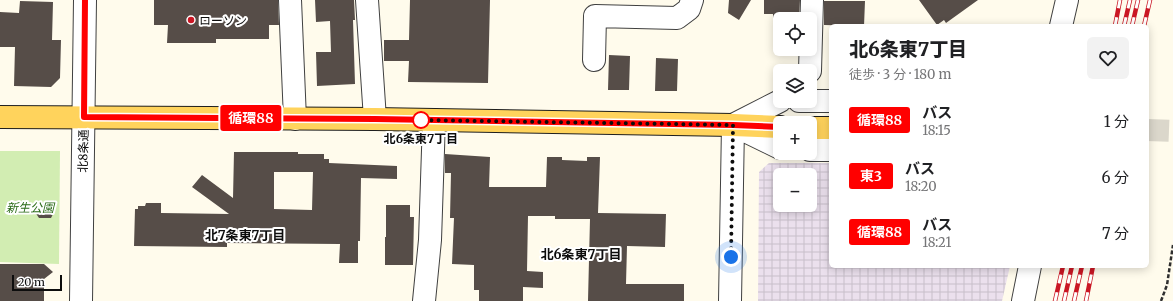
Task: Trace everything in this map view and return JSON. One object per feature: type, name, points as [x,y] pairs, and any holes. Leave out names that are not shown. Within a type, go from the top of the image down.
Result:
[{"type":"main road","points":[[0,117],[375,119],[773,127]]},
{"type":"main road","points":[[817,128],[829,128]]},
{"type":"street","name":"北8条通","points":[[81,301],[85,0]]},
{"type":"street","points":[[290,0],[295,119]]},
{"type":"street","points":[[367,0],[375,119]]},
{"type":"street","points":[[594,60],[595,16],[677,18],[689,8],[692,0]]},
{"type":"street","points":[[810,64],[812,0]]},
{"type":"street","points":[[1061,24],[1067,0]]},
{"type":"street","points":[[817,101],[829,101]]},
{"type":"street","points":[[733,125],[773,105]]},
{"type":"street","points":[[424,301],[430,240],[434,120]]},
{"type":"street","points":[[733,125],[773,145]]},
{"type":"street","points":[[730,301],[733,125]]},
{"type":"street","points":[[817,150],[829,150]]},
{"type":"street","points":[[1023,301],[1030,268]]},
{"type":"path","points":[[1161,301],[1167,285],[1173,245]]},
{"type":"shaded area","points":[[769,163],[829,163],[829,268],[1010,268],[1002,301],[758,301],[759,172]]},
{"type":"green space","name":"新生公園","points":[[0,151],[60,151],[59,264],[0,262]]},
{"type":"building","points":[[154,0],[278,0],[279,25],[269,25],[269,39],[216,39],[216,43],[167,43],[168,25],[154,25]]},
{"type":"building","points":[[315,0],[354,0],[355,20],[353,20],[355,84],[317,86],[316,52],[331,52],[330,21],[316,22]]},
{"type":"building","points":[[410,0],[490,0],[488,83],[408,82],[409,61],[384,61],[384,40],[409,40]]},
{"type":"building","points":[[729,0],[751,0],[739,20],[728,13]]},
{"type":"building","points":[[764,0],[800,0],[799,12],[773,12],[773,14],[764,14]]},
{"type":"building","points":[[919,0],[978,0],[946,23],[944,20],[936,24]]},
{"type":"building","points":[[20,1],[53,2],[52,40],[61,40],[60,78],[51,87],[14,86],[15,47],[0,47],[0,12],[19,13]]},
{"type":"building","points":[[824,1],[865,1],[864,24],[824,25]]},
{"type":"building","points":[[609,55],[630,56],[629,90],[608,90]]},
{"type":"building","points":[[656,58],[678,59],[677,91],[655,91]]},
{"type":"building","points":[[234,152],[298,152],[298,154],[324,154],[324,159],[329,159],[329,163],[397,166],[397,179],[361,178],[360,241],[358,241],[358,263],[339,263],[340,244],[227,243],[227,247],[134,246],[135,209],[138,209],[138,206],[145,206],[146,203],[161,203],[161,213],[229,214],[192,187],[202,175],[233,198]],"holes":[[[274,172],[313,172],[312,210],[274,209]]]},
{"type":"building","points":[[445,154],[490,157],[489,187],[546,187],[547,157],[562,157],[562,160],[587,161],[587,157],[600,157],[598,213],[666,214],[665,247],[627,246],[626,284],[684,284],[684,301],[588,301],[590,219],[555,219],[555,216],[528,216],[527,271],[543,272],[543,288],[523,287],[523,301],[479,301],[479,290],[474,290],[474,265],[452,264],[454,218],[450,218],[451,173],[445,173]]},
{"type":"building","points":[[39,205],[51,205],[54,212],[51,218],[39,218],[35,212]]},
{"type":"building","points":[[386,205],[410,205],[410,217],[414,217],[413,265],[385,265]]},
{"type":"building","points":[[0,264],[44,264],[53,272],[44,279],[44,301],[0,301]]},
{"type":"tunnel","points":[[1149,130],[1173,131]]},
{"type":"railway","points":[[1115,24],[1120,0]]},
{"type":"railway","points":[[1124,24],[1130,0]]},
{"type":"railway","points":[[1132,24],[1138,0]]},
{"type":"railway","points":[[1144,24],[1150,0]]},
{"type":"railway","points":[[1055,301],[1063,268]]},
{"type":"railway","points":[[1064,301],[1072,268]]},
{"type":"railway","points":[[1074,301],[1082,268]]},
{"type":"railway","points":[[1086,301],[1093,268]]},
{"type":"bus line","name":"循環88","points":[[85,0],[84,117],[448,120],[773,127]]},
{"type":"place","name":"ローソン","points":[[191,20]]},
{"type":"place","name":"北6条東7丁目","points":[[421,120]]},
{"type":"district","name":"北7条東7丁目","points":[[245,235]]},
{"type":"district","name":"北6条東7丁目","points":[[581,254]]},
{"type":"route","points":[[421,120],[419,120],[733,125],[731,257]]}]
